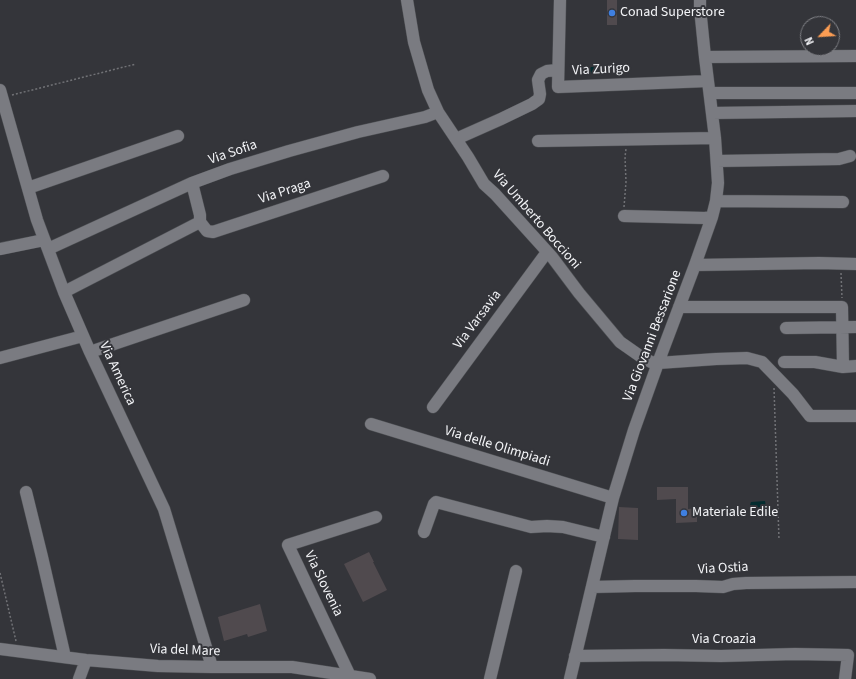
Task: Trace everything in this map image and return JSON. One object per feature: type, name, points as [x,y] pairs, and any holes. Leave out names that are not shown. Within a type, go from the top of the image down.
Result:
[{"type":"street","name":"Via Umberto Boccioni","points":[[407,0],[414,42],[428,90],[438,112],[484,184],[495,194],[547,252],[620,342],[640,356],[651,362],[658,363]]},
{"type":"street","name":"Via Zurigo","points":[[560,0],[558,87],[708,81]]},
{"type":"street","name":"Via Giovanni Bessarione","points":[[570,679],[613,498],[634,430],[695,265],[716,201],[718,184],[717,161],[700,0]]},
{"type":"street","points":[[705,57],[856,56]]},
{"type":"street","points":[[456,139],[539,100],[540,94],[538,80],[541,74],[547,71],[558,70]]},
{"type":"street","points":[[710,93],[856,93]]},
{"type":"street","name":"Via America","points":[[1,94],[37,220],[64,292],[90,352],[164,509],[212,667]]},
{"type":"street","points":[[712,113],[856,111]]},
{"type":"street","name":"Via Sofia","points":[[0,249],[46,244],[192,183],[230,169],[358,132],[425,117],[438,112]]},
{"type":"street","points":[[28,188],[178,136]]},
{"type":"street","points":[[538,141],[715,138]]},
{"type":"street","points":[[717,161],[839,159],[850,156]]},
{"type":"street","name":"Via Praga","points":[[200,222],[207,230],[213,232],[383,176]]},
{"type":"street","points":[[64,292],[200,222],[192,183]]},
{"type":"street","points":[[716,201],[843,202]]},
{"type":"street","points":[[624,216],[712,217]]},
{"type":"street","name":"Via Varsavia","points":[[433,406],[547,252]]},
{"type":"street","points":[[695,265],[856,264]]},
{"type":"street","points":[[90,352],[244,300]]},
{"type":"street","points":[[679,307],[842,307],[843,367]]},
{"type":"street","points":[[786,328],[856,327]]},
{"type":"street","points":[[0,358],[83,336]]},
{"type":"street","points":[[658,363],[747,358],[762,362],[815,362],[843,367],[856,366]]},
{"type":"street","points":[[762,362],[793,394],[810,416],[856,416]]},
{"type":"street","points":[[774,373],[784,362]]},
{"type":"street","name":"Via delle Olimpiadi","points":[[371,424],[613,498]]},
{"type":"street","points":[[26,492],[65,657]]},
{"type":"street","points":[[424,532],[436,502],[531,527],[563,527],[604,537]]},
{"type":"street","name":"Via Slovenia","points":[[350,676],[288,545],[376,517]]},
{"type":"street","points":[[490,679],[516,571]]},
{"type":"street","name":"Via Ostia","points":[[592,587],[723,587],[733,584],[746,583],[856,582]]},
{"type":"street","name":"Via del Mare","points":[[0,649],[86,660],[158,666],[212,667],[329,676],[350,676],[370,679]]},
{"type":"street","name":"Via Croazia","points":[[575,656],[664,654],[721,656],[848,654],[845,679]]},
{"type":"street","points":[[79,679],[86,660]]},
{"type":"path","points":[[1,94],[136,64]]},
{"type":"path","points":[[624,216],[626,182],[625,156],[628,140]]},
{"type":"path","points":[[841,264],[842,307]]},
{"type":"path","points":[[774,389],[779,540]]},
{"type":"path","points":[[0,573],[19,651]]},
{"type":"water","points":[[605,66],[607,70],[605,73],[592,74],[589,70],[591,67]]},
{"type":"water","points":[[765,501],[766,507],[752,508],[750,505],[751,502]]},
{"type":"building","name":"Conad Superstore","points":[[607,0],[617,0],[617,25],[607,25]]},
{"type":"building","points":[[657,487],[688,487],[688,509],[697,508],[697,522],[676,523],[676,499],[657,500]]},
{"type":"building","points":[[619,507],[638,508],[638,540],[618,539]]},
{"type":"building","points":[[369,552],[387,590],[363,602],[344,564]]},
{"type":"building","points":[[260,604],[267,631],[248,637],[247,634],[224,641],[218,617]]},
{"type":"place","name":"Conad Superstore","points":[[612,13]]},
{"type":"place","name":"Materiale Edile","points":[[684,513]]}]
